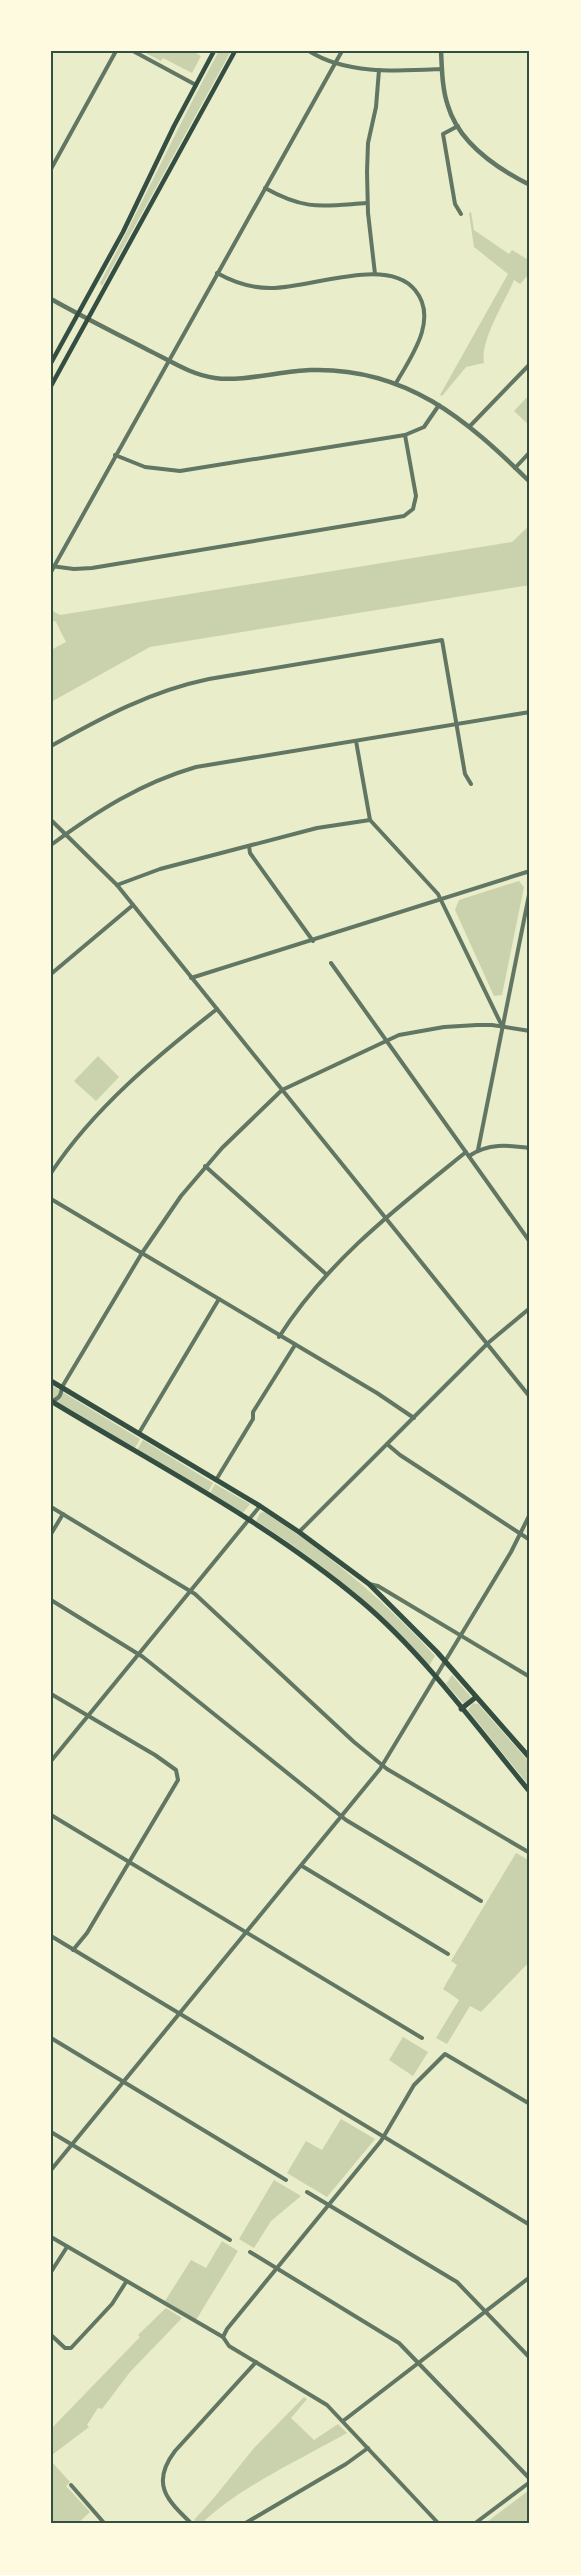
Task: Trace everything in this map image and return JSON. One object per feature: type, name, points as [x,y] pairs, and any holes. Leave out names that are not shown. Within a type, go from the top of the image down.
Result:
[{"type":"main road","points":[[51,363],[123,232],[214,51]]},
{"type":"main road","points":[[51,386],[235,51]]},
{"type":"main road","points":[[51,1381],[260,1506],[369,1584],[446,1662],[530,1758]]},
{"type":"main road","points":[[51,1401],[249,1520],[310,1561],[363,1603],[436,1679],[530,1792]]},
{"type":"main road","points":[[461,1709],[476,1697]]},
{"type":"street","points":[[51,169],[116,51]]},
{"type":"street","points":[[133,51],[196,85]]},
{"type":"street","points":[[309,51],[336,62],[379,70],[442,69]]},
{"type":"street","points":[[51,572],[52,566],[342,51]]},
{"type":"street","points":[[441,51],[448,107],[458,126],[490,160],[530,185]]},
{"type":"street","points":[[375,274],[367,203],[368,148],[376,107],[379,70]]},
{"type":"street","points":[[458,126],[443,134],[455,204],[461,214]]},
{"type":"street","points":[[265,188],[284,199],[304,205],[367,203]]},
{"type":"street","points":[[217,273],[237,282],[268,288],[375,274],[393,276],[407,282],[419,295],[424,311],[420,339],[396,383]]},
{"type":"street","points":[[51,299],[195,373],[218,379],[294,370],[333,370],[373,376],[396,383],[439,405],[470,426],[530,483]]},
{"type":"street","points":[[470,426],[530,364]]},
{"type":"street","points":[[115,455],[145,467],[180,471],[405,435],[424,427],[439,405]]},
{"type":"street","points":[[52,566],[92,568],[404,516],[412,509],[416,496],[405,435]]},
{"type":"street","points":[[515,468],[530,452]]},
{"type":"street","points":[[51,746],[132,702],[172,688],[210,679],[442,640],[465,774],[471,784]]},
{"type":"street","points":[[51,845],[122,796],[181,772],[225,761],[530,712]]},
{"type":"street","points":[[356,741],[370,820],[442,900],[502,1026]]},
{"type":"street","points":[[51,820],[117,885],[530,1397]]},
{"type":"street","points":[[117,885],[153,871],[317,828],[370,820]]},
{"type":"street","points":[[249,846],[250,853],[313,941]]},
{"type":"street","points":[[191,978],[530,871]]},
{"type":"street","points":[[478,1150],[530,890]]},
{"type":"street","points":[[51,974],[133,905]]},
{"type":"street","points":[[331,963],[530,1242]]},
{"type":"street","points":[[51,1173],[87,1128],[133,1080],[183,1035],[217,1009]]},
{"type":"street","points":[[51,1401],[58,1399],[62,1387],[162,1222],[205,1166],[282,1090],[386,1040],[411,1032],[444,1027],[502,1026],[530,1031]]},
{"type":"street","points":[[279,1336],[326,1274],[386,1218],[468,1154],[495,1146],[530,1148]]},
{"type":"street","points":[[205,1166],[326,1274]]},
{"type":"street","points":[[51,1200],[414,1418]]},
{"type":"street","points":[[139,1433],[219,1299]]},
{"type":"street","points":[[299,1532],[488,1343],[530,1308]]},
{"type":"street","points":[[216,1480],[253,1419],[253,1412],[267,1388],[295,1345]]},
{"type":"street","points":[[387,1444],[400,1455],[530,1540]]},
{"type":"street","points":[[51,1761],[260,1506]]},
{"type":"street","points":[[51,1507],[191,1591],[383,1766],[530,1853]]},
{"type":"street","points":[[51,1534],[63,1514]]},
{"type":"street","points":[[51,2170],[383,1766],[446,1662],[530,1514]]},
{"type":"street","points":[[369,1584],[378,1586],[530,1677]]},
{"type":"street","points":[[51,1600],[139,1654],[342,1817],[481,1901]]},
{"type":"street","points":[[51,1694],[155,1755],[176,1770],[178,1780],[87,1933],[73,1950]]},
{"type":"street","points":[[51,1815],[422,2038]]},
{"type":"street","points":[[302,1866],[448,1954]]},
{"type":"street","points":[[51,1936],[530,2225]]},
{"type":"street","points":[[51,2038],[286,2180]]},
{"type":"street","points":[[223,2337],[227,2329],[383,2137],[414,2085],[446,2053],[530,2104]]},
{"type":"street","points":[[51,2132],[230,2240]]},
{"type":"street","points":[[307,2192],[457,2282],[530,2358]]},
{"type":"street","points":[[51,2237],[223,2337],[229,2346],[327,2404],[440,2524]]},
{"type":"street","points":[[51,2272],[67,2247]]},
{"type":"street","points":[[250,2253],[396,2340],[530,2480],[474,2524]]},
{"type":"street","points":[[343,2421],[530,2277]]},
{"type":"street","points":[[51,2335],[65,2348],[71,2348],[112,2304],[126,2282]]},
{"type":"street","points":[[192,2524],[165,2495],[162,2482],[165,2468],[175,2451],[256,2362]]},
{"type":"street","points":[[244,2524],[337,2470],[368,2448]]},
{"type":"street","points":[[71,2485],[105,2524]]},
{"type":"green space","points":[[142,51],[192,51],[201,56],[192,73],[163,58],[161,61]]},
{"type":"green space","points":[[219,51],[231,51],[102,286],[100,283]]},
{"type":"green space","points":[[471,212],[474,230],[509,254],[512,250],[530,261],[530,276],[528,275],[520,284],[514,280],[489,332],[484,363],[466,367],[442,396],[440,395],[508,274],[474,247],[469,213]]},
{"type":"green space","points":[[530,394],[530,426],[514,411]]},
{"type":"green space","points":[[530,525],[530,585],[150,647],[51,702],[51,650],[66,642],[56,622],[51,620],[51,610],[60,615],[512,542]]},
{"type":"green space","points":[[519,881],[524,887],[502,995],[494,996],[455,910],[459,900]]},
{"type":"green space","points":[[98,1056],[119,1077],[96,1101],[74,1081]]},
{"type":"green space","points":[[51,1385],[140,1439],[135,1448],[51,1398]]},
{"type":"green space","points":[[143,1440],[213,1483],[208,1492],[137,1450]]},
{"type":"green space","points":[[215,1484],[250,1504],[243,1513],[210,1493]]},
{"type":"green space","points":[[264,1512],[333,1561],[396,1616],[435,1656],[429,1666],[389,1625],[326,1570],[256,1521],[260,1513]]},
{"type":"green space","points":[[452,1675],[471,1697],[464,1704],[446,1684]]},
{"type":"green space","points":[[473,1703],[478,1704],[530,1763],[530,1787],[468,1710]]},
{"type":"green space","points":[[516,1853],[530,1861],[530,1961],[481,2012],[470,2006],[447,2044],[436,2038],[459,2000],[443,1989],[457,1965],[451,1961]]},
{"type":"green space","points":[[403,2037],[428,2052],[413,2076],[389,2060]]},
{"type":"green space","points":[[341,2119],[375,2139],[327,2197],[287,2173],[306,2141],[322,2150]]},
{"type":"green space","points":[[274,2180],[301,2196],[271,2221],[254,2248],[239,2239]]},
{"type":"green space","points":[[222,2241],[238,2251],[196,2320],[165,2301],[191,2260],[206,2268]]},
{"type":"green space","points":[[166,2308],[182,2318],[130,2372],[102,2409],[98,2408],[87,2425],[89,2427],[52,2455],[51,2429]]},
{"type":"green space","points":[[304,2397],[307,2399],[291,2418],[314,2440],[338,2424],[347,2433],[251,2486],[198,2524],[194,2520],[254,2448]]},
{"type":"green space","points":[[52,2462],[70,2482],[66,2486],[90,2512],[77,2524],[51,2524]]},
{"type":"green space","points":[[528,2491],[530,2524],[484,2524]]}]
